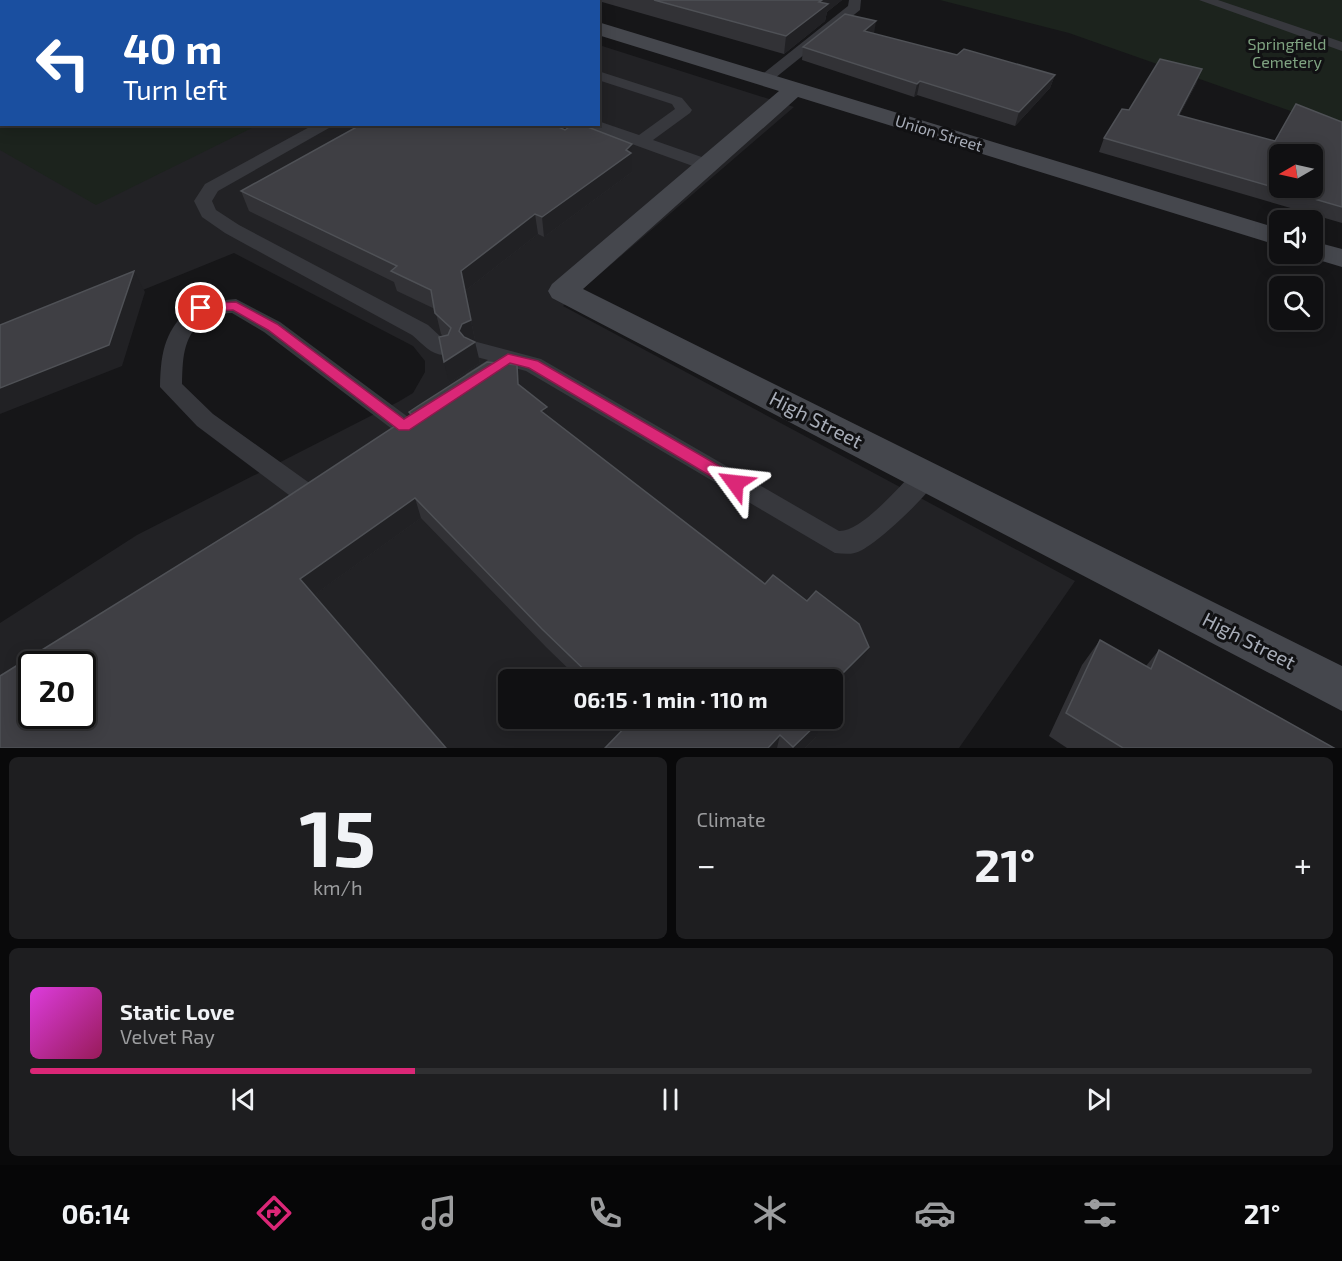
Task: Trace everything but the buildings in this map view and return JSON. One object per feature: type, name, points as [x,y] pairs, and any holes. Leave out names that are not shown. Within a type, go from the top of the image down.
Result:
[{"type":"street","name":"Union Street","points":[[600,29],[1269,235]]},
{"type":"street","name":"High Street","points":[[779,84],[707,165],[563,291],[1342,689]]},
{"type":"lane","points":[[779,84],[855,7],[855,0]]},
{"type":"lane","points":[[1205,0],[1342,47]]},
{"type":"lane","points":[[600,76],[677,101],[681,105],[684,110],[640,142]]},
{"type":"lane","points":[[324,126],[211,188],[204,201],[208,213],[232,229],[420,330],[443,349]]},
{"type":"lane","points":[[596,126],[707,165]]},
{"type":"lane","points":[[307,494],[206,420],[171,387],[172,347],[181,326],[201,308],[236,306],[272,327],[404,426]]},
{"type":"lane","points":[[477,350],[533,365],[835,542],[852,543],[875,527],[926,476]]},
{"type":"lane","points":[[452,394],[508,358]]},
{"type":"shaded area","points":[[600,45],[794,107],[563,306],[1075,581],[959,748],[0,748],[0,623],[137,535],[398,402],[413,393],[425,372],[425,361],[413,346],[234,253],[0,348],[0,126],[600,126]]},
{"type":"green space","name":"Springfield Cemetery","points":[[940,0],[1342,0],[1342,129],[1069,33]]},
{"type":"green space","points":[[0,126],[256,126],[96,205],[0,150]]},
{"type":"route","points":[[201,308],[236,306],[272,327],[404,426],[508,358],[533,365],[735,483]]}]
